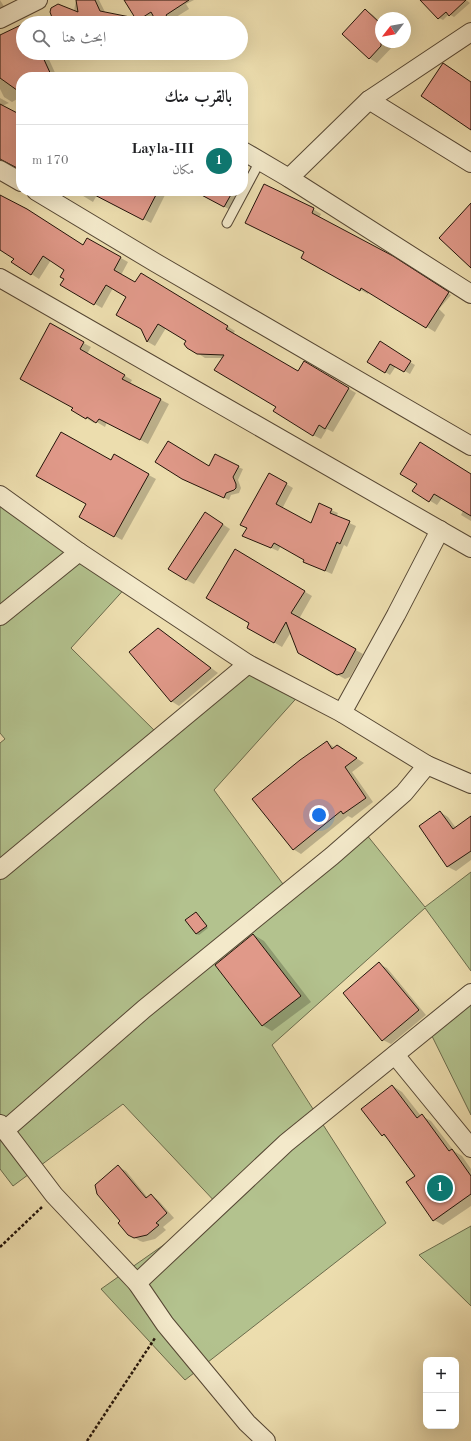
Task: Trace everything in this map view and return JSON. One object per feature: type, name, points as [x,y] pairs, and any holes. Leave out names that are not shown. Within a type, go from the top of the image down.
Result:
[{"type":"street","points":[[0,19],[38,0]]},
{"type":"street","points":[[289,178],[369,100],[471,32]]},
{"type":"street","points":[[369,100],[471,162]]},
{"type":"street","points":[[248,154],[289,178],[471,294]]},
{"type":"street","points":[[0,170],[16,179]]},
{"type":"street","points":[[44,196],[471,446]]},
{"type":"street","points":[[0,278],[471,548]]},
{"type":"street","points":[[0,495],[79,552],[248,664],[380,735],[427,765],[471,784]]},
{"type":"street","points":[[342,714],[440,530]]},
{"type":"street","points":[[0,616],[79,552]]},
{"type":"street","points":[[0,870],[248,664]]},
{"type":"street","points":[[266,1441],[247,1423],[165,1324],[137,1283],[54,1195],[2,1128],[144,1009],[332,856],[404,793],[427,765]]},
{"type":"street","points":[[137,1283],[286,1143],[471,993]]},
{"type":"street","points":[[395,1054],[471,1148]]},
{"type":"lane","points":[[248,184],[260,161]]},
{"type":"lane","points":[[227,223],[241,196]]},
{"type":"path","points":[[0,1248],[54,1195]]},
{"type":"path","points":[[88,1441],[165,1324]]},
{"type":"green space","points":[[0,493],[128,585],[71,648],[160,736],[248,664],[302,692],[214,790],[288,891],[362,829],[425,907],[471,872],[471,971],[425,908],[272,1045],[386,1223],[185,1380],[101,1289],[219,1206],[123,1104],[13,1186],[0,1169],[0,743],[5,739],[0,733]]},
{"type":"green space","points":[[471,993],[471,1115],[428,1028]]},
{"type":"green space","points":[[471,1226],[471,1306],[419,1255]]},
{"type":"building","points":[[76,0],[95,0],[100,11],[125,16],[51,16],[50,12],[51,8],[58,4],[78,12]]},
{"type":"building","points":[[124,0],[189,0],[167,16],[153,16],[151,12],[145,16],[134,16]]},
{"type":"building","points":[[420,0],[466,0],[449,16],[446,12],[438,19]]},
{"type":"building","points":[[365,9],[375,18],[375,48],[379,48],[369,59],[342,34]]},
{"type":"building","points":[[16,27],[16,60],[44,60],[50,72],[16,72],[16,89],[0,78],[0,35]]},
{"type":"building","points":[[443,63],[471,82],[471,130],[421,96]]},
{"type":"building","points":[[0,104],[16,112],[16,167],[0,159]]},
{"type":"building","points":[[264,184],[314,208],[312,213],[393,256],[449,292],[426,328],[361,288],[360,291],[301,258],[304,252],[245,223]]},
{"type":"building","points":[[0,195],[27,209],[83,245],[87,238],[121,257],[114,270],[135,282],[141,273],[228,326],[226,329],[298,371],[304,361],[349,388],[325,429],[319,425],[313,436],[273,411],[276,407],[214,370],[224,355],[197,354],[187,348],[184,344],[186,341],[158,324],[147,342],[141,329],[116,315],[126,297],[106,285],[94,305],[60,285],[64,279],[60,277],[64,270],[43,256],[31,275],[11,262],[14,259],[0,250]]},
{"type":"building","points":[[97,196],[155,196],[143,220]]},
{"type":"building","points":[[203,196],[230,196],[224,207]]},
{"type":"building","points":[[471,203],[471,268],[439,238]]},
{"type":"building","points":[[50,323],[84,342],[80,349],[125,375],[122,379],[161,399],[140,440],[99,419],[96,423],[87,417],[86,419],[71,410],[73,408],[20,379]]},
{"type":"building","points":[[380,341],[411,361],[404,372],[390,364],[385,373],[367,362]]},
{"type":"building","points":[[61,432],[111,460],[114,454],[149,474],[114,537],[79,517],[86,504],[36,476]]},
{"type":"building","points":[[168,441],[209,466],[215,454],[239,466],[233,477],[236,488],[226,493],[224,498],[182,479],[155,462]]},
{"type":"building","points":[[420,442],[471,474],[471,516],[434,494],[429,502],[412,491],[417,484],[400,474]]},
{"type":"building","points":[[269,473],[287,483],[276,504],[311,523],[319,503],[332,509],[330,513],[350,521],[340,544],[337,542],[325,571],[303,562],[304,560],[274,543],[271,548],[242,536],[247,528],[240,525]]},
{"type":"building","points":[[205,512],[223,524],[186,580],[168,569]]},
{"type":"building","points":[[235,549],[305,591],[291,613],[356,649],[343,673],[337,675],[298,653],[286,622],[274,643],[247,628],[249,623],[206,598]]},
{"type":"building","points":[[158,628],[211,668],[171,702],[129,652]]},
{"type":"building","points":[[327,741],[332,749],[337,745],[357,758],[345,767],[366,798],[343,814],[341,811],[293,850],[252,799],[300,760]]},
{"type":"building","points":[[440,811],[453,829],[471,816],[471,851],[447,867],[419,826]]},
{"type":"building","points":[[196,912],[207,926],[196,934],[185,920]]},
{"type":"building","points":[[253,934],[301,996],[262,1026],[215,965]]},
{"type":"building","points":[[379,962],[419,1010],[382,1041],[343,993]]},
{"type":"building","points":[[392,1085],[417,1118],[422,1114],[449,1151],[452,1149],[471,1176],[471,1194],[433,1221],[406,1182],[415,1176],[384,1134],[382,1136],[361,1109]]},
{"type":"building","points":[[118,1165],[146,1198],[151,1194],[167,1213],[156,1223],[159,1225],[147,1235],[134,1238],[128,1235],[118,1223],[120,1221],[97,1194],[95,1185]]},
{"type":"place","name":"Layla-III","points":[[440,1188]]}]
